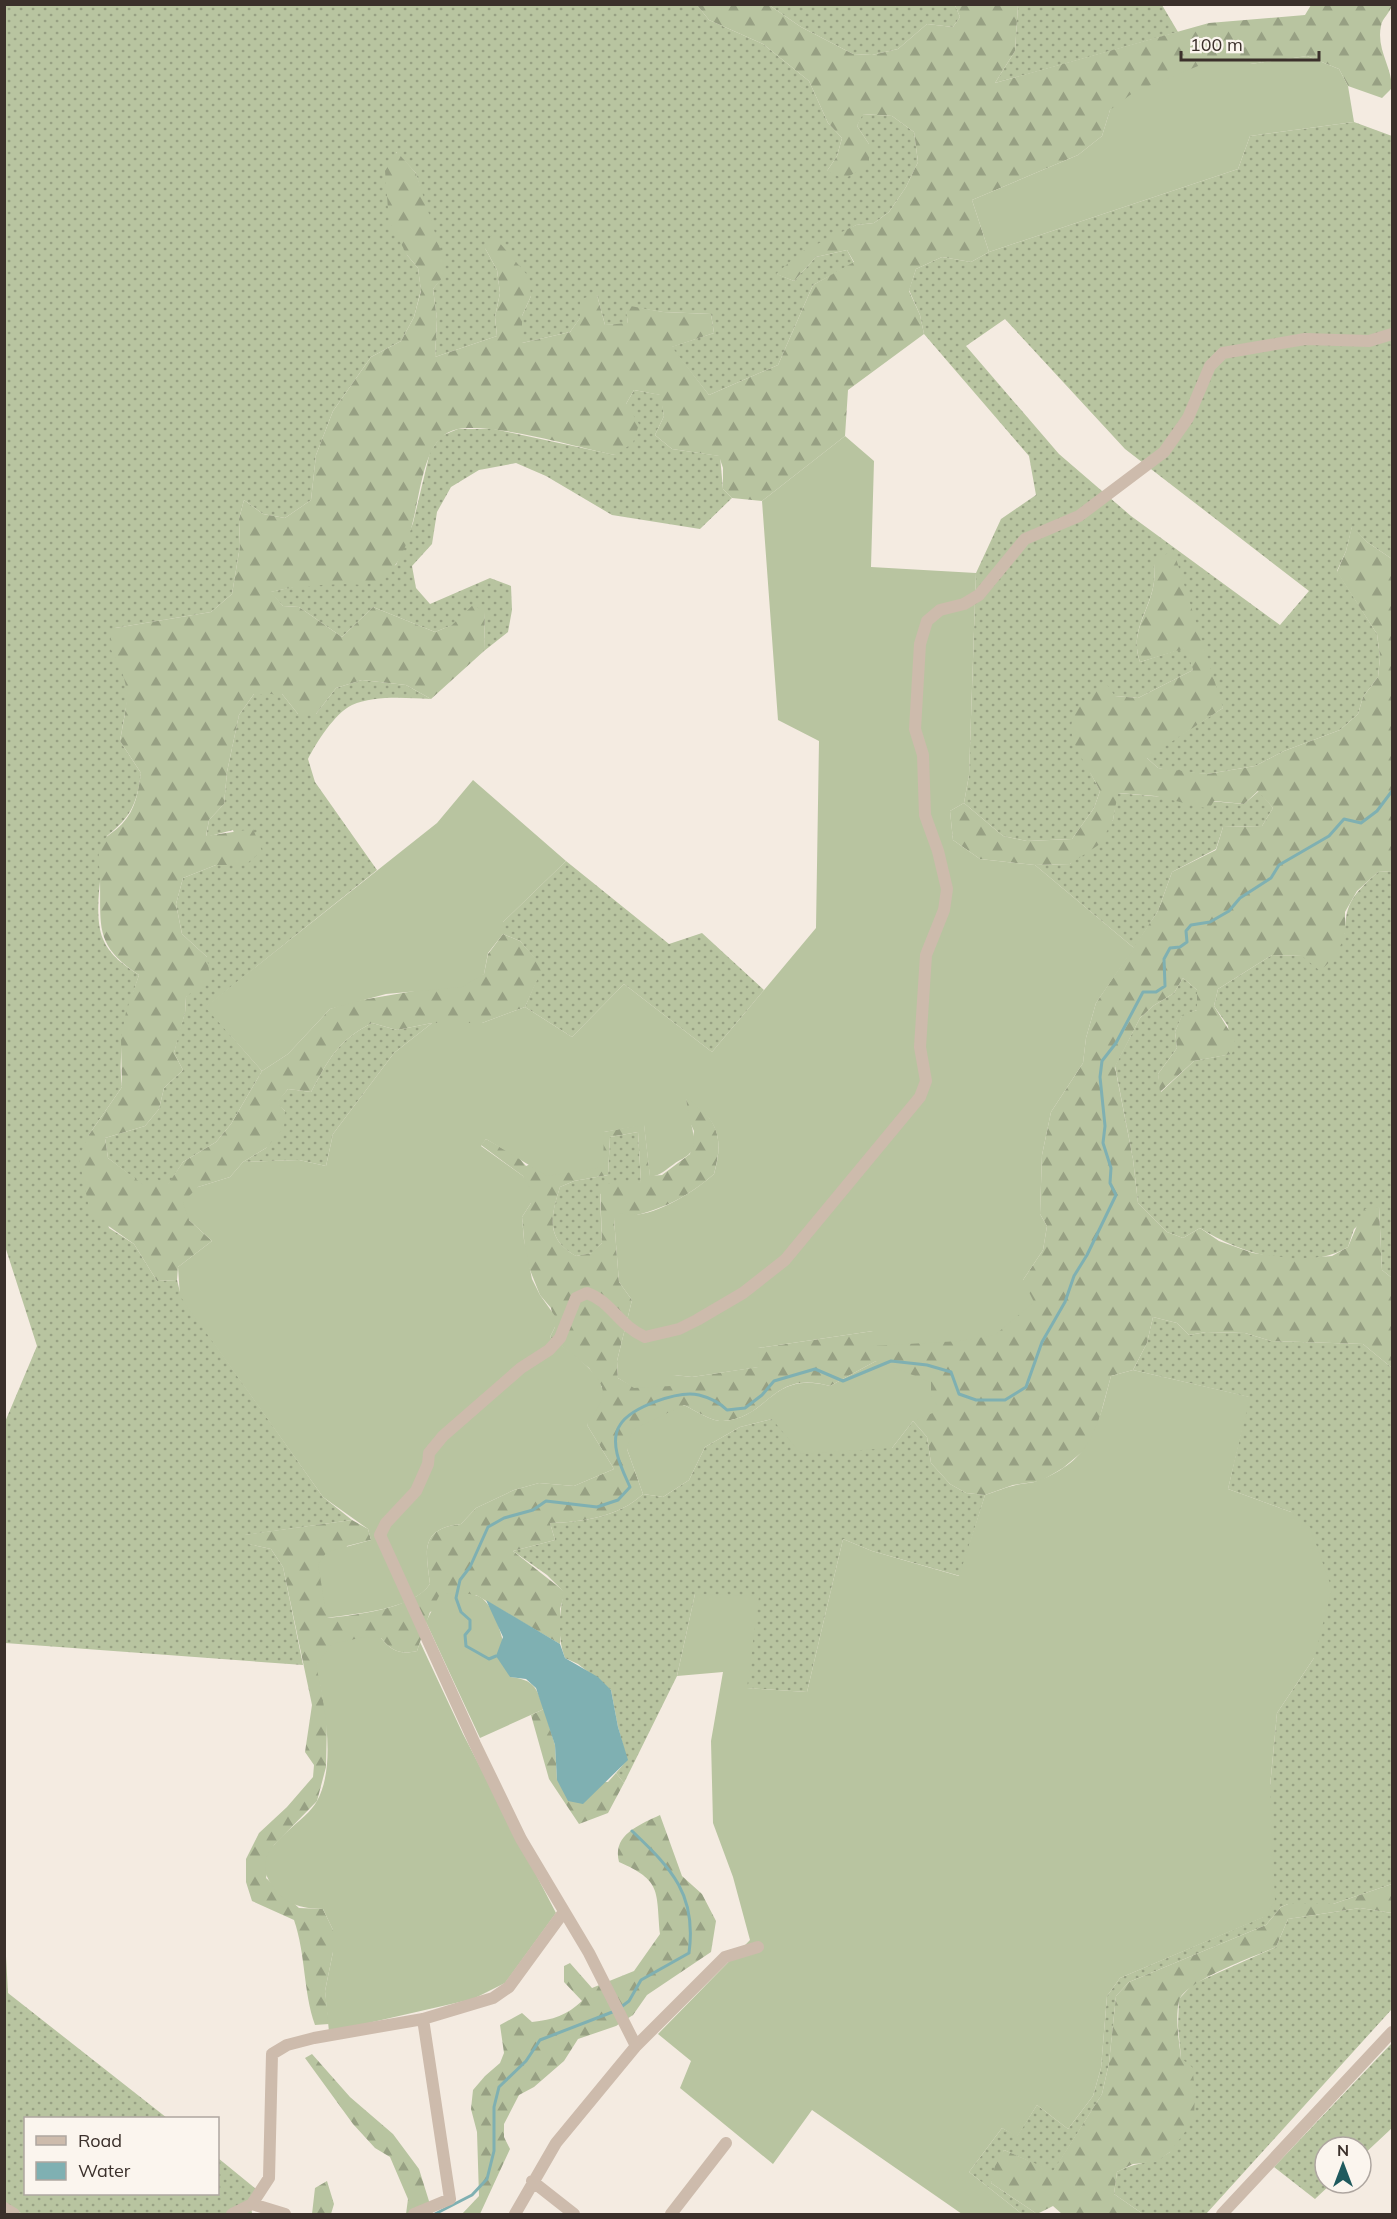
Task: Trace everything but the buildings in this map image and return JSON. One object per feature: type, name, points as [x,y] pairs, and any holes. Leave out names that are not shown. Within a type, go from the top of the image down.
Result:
[{"type":"street","points":[[636,2046],[589,1953],[521,1839],[380,1535],[386,1523],[416,1491],[428,1464],[429,1453],[442,1436],[521,1368],[549,1350],[560,1338],[576,1298],[587,1293],[598,1297],[620,1322],[645,1337],[679,1329],[723,1306],[785,1260],[920,1097],[927,1080],[920,1047],[927,955],[944,910],[947,889],[938,851],[925,815],[922,755],[915,729],[920,644],[927,621],[940,610],[964,604],[979,595],[1025,539],[1079,516],[1164,452],[1188,418],[1210,366],[1223,352],[1305,339],[1369,341],[1392,334]]},
{"type":"street","points":[[231,2214],[252,2204],[269,2178],[272,2054],[287,2045],[314,2038],[423,2019],[480,2005],[509,1988],[563,1912]]},
{"type":"street","points":[[515,2214],[556,2143],[636,2046],[725,1957],[758,1947]]},
{"type":"street","points":[[414,2214],[450,2199],[423,2019]]},
{"type":"street","points":[[1222,2214],[1392,2032]]},
{"type":"street","points":[[671,2214],[726,2143]]},
{"type":"street","points":[[532,2181],[574,2214]]},
{"type":"street","points":[[252,2204],[285,2214]]},
{"type":"street","points":[[4,2208],[14,2214]]},
{"type":"green space","points":[[4,5],[697,5],[709,20],[763,44],[809,81],[828,123],[842,138],[837,156],[827,171],[869,144],[857,126],[862,114],[892,116],[914,132],[918,162],[906,187],[889,212],[874,223],[856,225],[777,274],[794,281],[816,257],[847,250],[854,263],[813,285],[778,365],[709,395],[671,347],[714,333],[711,314],[663,312],[626,306],[628,324],[605,325],[597,295],[570,332],[522,343],[522,316],[531,296],[485,248],[497,270],[500,293],[495,317],[497,336],[435,357],[437,319],[433,289],[443,276],[416,173],[396,152],[407,255],[418,268],[421,290],[414,317],[401,341],[371,357],[333,411],[316,455],[311,500],[285,518],[263,514],[244,500],[239,519],[240,546],[232,594],[211,612],[115,628],[128,696],[120,741],[141,773],[138,793],[132,808],[122,822],[107,836],[99,888],[98,916],[103,939],[109,950],[139,975],[124,1030],[121,1059],[122,1087],[88,1136],[109,1228],[134,1244],[157,1281],[177,1280],[181,1296],[323,1497],[352,1520],[245,1535],[249,1544],[271,1549],[283,1567],[303,1665],[5,1643],[5,1422],[37,1346],[4,1243]]},
{"type":"green space","points":[[697,5],[769,5],[801,27],[853,54],[872,55],[898,49],[927,24],[953,27],[960,17],[955,5],[1018,5],[1015,51],[995,83],[1209,23],[1305,15],[1311,5],[1392,5],[1382,23],[1380,34],[1392,88],[1382,98],[1348,86],[1339,69],[1307,56],[1250,64],[1110,110],[1102,136],[1078,155],[972,200],[989,252],[971,262],[942,257],[916,269],[909,291],[920,315],[924,334],[848,390],[845,436],[762,501],[732,498],[723,489],[723,468],[719,456],[672,449],[655,435],[664,416],[660,395],[634,390],[626,404],[639,424],[633,443],[615,455],[493,429],[458,429],[441,438],[430,454],[403,552],[390,571],[368,584],[307,586],[271,592],[283,606],[299,607],[342,637],[373,607],[435,632],[452,625],[473,605],[485,612],[484,651],[431,699],[406,685],[362,680],[336,688],[316,714],[298,714],[282,694],[254,694],[239,715],[227,772],[224,804],[209,820],[206,836],[253,829],[262,851],[245,865],[216,865],[183,878],[176,904],[182,934],[207,957],[210,977],[186,997],[185,1013],[174,1053],[183,1070],[164,1088],[159,1109],[145,1126],[105,1138],[108,1158],[145,1186],[152,1177],[168,1184],[183,1162],[216,1142],[231,1124],[262,1071],[288,1054],[330,1009],[350,1002],[420,990],[484,974],[488,954],[503,934],[520,941],[543,967],[525,1007],[482,1023],[432,1023],[397,1030],[372,1023],[350,1037],[329,1060],[311,1092],[288,1089],[277,1103],[285,1111],[284,1128],[266,1148],[243,1162],[230,1177],[198,1187],[189,1220],[212,1241],[178,1267],[177,1280],[157,1281],[134,1244],[90,1213],[79,1158],[88,1136],[122,1087],[121,1039],[126,1012],[139,975],[124,964],[107,944],[103,934],[100,910],[100,847],[130,812],[137,794],[141,773],[120,741],[126,692],[122,671],[108,645],[115,628],[211,612],[232,594],[240,546],[239,519],[244,500],[263,514],[285,518],[311,500],[316,455],[333,411],[371,357],[401,341],[414,317],[421,291],[418,268],[407,255],[389,221],[385,171],[397,152],[416,173],[443,258],[443,277],[433,289],[437,319],[435,357],[497,336],[495,317],[500,293],[497,270],[485,248],[492,234],[529,277],[531,296],[522,316],[522,343],[570,332],[580,318],[580,299],[597,295],[605,325],[628,323],[625,305],[663,312],[711,314],[714,333],[672,347],[709,395],[778,365],[813,285],[854,262],[847,250],[816,257],[794,281],[776,274],[801,252],[856,225],[874,223],[889,212],[906,187],[918,162],[914,132],[892,116],[863,114],[857,126],[869,144],[869,165],[844,179],[827,171],[837,156],[842,138],[828,123],[809,81],[763,44],[709,20]]},
{"type":"green space","points":[[769,5],[955,5],[960,17],[953,27],[927,24],[898,49],[872,55],[853,54],[801,27]]},
{"type":"green space","points":[[1018,5],[1162,5],[1178,32],[995,83],[1015,51]]},
{"type":"green space","points":[[1235,51],[1250,64],[1307,56],[1339,69],[1348,86],[1354,122],[1250,136],[1238,169],[989,252],[972,200],[1078,155],[1102,136],[1110,110],[1134,92]]},
{"type":"green space","points":[[1354,122],[1392,136],[1392,559],[1367,542],[1352,527],[1346,551],[1337,571],[1377,634],[1380,657],[1378,677],[1363,697],[1358,714],[1340,730],[1284,751],[1255,766],[1207,774],[1158,768],[1146,757],[1223,708],[1154,563],[1152,592],[1141,621],[1137,640],[1140,662],[1187,647],[1193,670],[1138,698],[1115,696],[1090,772],[1100,791],[1094,808],[1072,839],[1027,841],[1003,836],[964,803],[969,775],[976,573],[1001,519],[1036,495],[1029,456],[924,334],[920,315],[909,290],[916,269],[942,257],[971,262],[989,252],[1238,169],[1250,136]],"holes":[[[1005,319],[1125,449],[1309,591],[1280,625],[1131,516],[1059,454],[966,346]]]},
{"type":"green space","points":[[634,390],[661,395],[664,416],[655,435],[672,449],[720,456],[723,489],[732,498],[700,529],[612,515],[546,476],[516,463],[479,470],[451,487],[437,512],[432,544],[412,566],[416,588],[430,604],[490,578],[511,586],[512,610],[508,632],[484,651],[485,612],[435,632],[373,607],[342,637],[299,607],[283,606],[270,592],[396,565],[413,523],[430,452],[441,436],[458,429],[494,429],[615,455],[626,404]]},
{"type":"green space","points":[[845,436],[874,461],[871,567],[976,573],[969,775],[964,803],[950,811],[953,840],[980,859],[1035,865],[1134,948],[1096,1003],[1086,1038],[1083,1063],[1051,1112],[1042,1155],[1040,1214],[1047,1226],[1043,1250],[1023,1280],[1034,1302],[995,1335],[960,1341],[873,1346],[873,1331],[758,1348],[759,1367],[692,1377],[674,1375],[671,1386],[634,1388],[618,1378],[617,1361],[632,1300],[619,1282],[614,1219],[620,1213],[643,1214],[670,1204],[714,1174],[718,1156],[718,1139],[713,1124],[694,1103],[686,1099],[694,1142],[693,1148],[687,1156],[660,1174],[650,1177],[644,1125],[604,1132],[603,1167],[547,1176],[486,1139],[481,1146],[523,1176],[531,1190],[531,1203],[522,1217],[532,1279],[555,1316],[555,1327],[550,1337],[585,1364],[600,1382],[603,1391],[602,1400],[587,1425],[614,1469],[574,1486],[539,1483],[514,1490],[476,1508],[461,1524],[447,1527],[432,1536],[427,1552],[430,1584],[422,1593],[411,1600],[383,1609],[327,1618],[318,1564],[327,1552],[371,1540],[368,1529],[323,1497],[180,1296],[178,1267],[212,1241],[189,1220],[183,1202],[198,1187],[230,1177],[243,1162],[299,1160],[326,1166],[333,1134],[394,1053],[432,1023],[482,1023],[525,1007],[572,1037],[624,984],[712,1052],[816,928],[819,741],[778,720],[762,501]]},
{"type":"green space","points":[[1352,526],[1367,542],[1392,559],[1392,871],[1378,872],[1357,891],[1345,912],[1345,933],[1337,955],[1320,971],[1302,956],[1272,955],[1218,989],[1214,1006],[1235,1040],[1232,1054],[1194,1061],[1160,1092],[1158,1074],[1177,1048],[1175,1032],[1182,1015],[1197,1010],[1197,990],[1183,978],[1174,993],[1153,1006],[1140,1018],[1115,1067],[1133,1159],[1138,1203],[1167,1232],[1183,1238],[1200,1228],[1219,1241],[1253,1253],[1296,1259],[1332,1256],[1348,1247],[1364,1209],[1379,1207],[1382,1270],[1392,1278],[1392,1368],[1363,1344],[1271,1341],[1245,1333],[1206,1332],[1189,1335],[1177,1323],[1153,1317],[1147,1343],[1133,1370],[1111,1376],[1098,1424],[1088,1447],[1063,1468],[1041,1481],[1013,1485],[985,1495],[966,1493],[950,1484],[931,1463],[927,1437],[913,1421],[876,1361],[830,1386],[810,1382],[795,1384],[783,1389],[739,1418],[719,1421],[708,1418],[684,1405],[627,1449],[643,1494],[623,1508],[600,1517],[550,1523],[555,1540],[513,1551],[565,1592],[560,1609],[560,1644],[476,1595],[430,1612],[417,1651],[397,1651],[381,1638],[317,1664],[327,1720],[326,1767],[317,1801],[274,1845],[266,1878],[299,1908],[323,1909],[333,1930],[333,1952],[325,1991],[329,2024],[315,2025],[294,1920],[252,1901],[246,1882],[246,1859],[259,1833],[287,1807],[313,1777],[314,1765],[305,1752],[312,1705],[283,1567],[271,1549],[248,1544],[243,1535],[352,1520],[368,1529],[371,1540],[347,1546],[327,1618],[367,1613],[397,1605],[422,1593],[430,1584],[427,1552],[432,1536],[447,1527],[461,1524],[476,1508],[514,1490],[539,1483],[574,1486],[614,1469],[587,1425],[602,1387],[589,1368],[550,1337],[555,1327],[551,1308],[540,1295],[526,1260],[522,1217],[531,1203],[523,1176],[481,1145],[486,1139],[518,1157],[526,1166],[604,1132],[644,1124],[650,1176],[662,1175],[690,1154],[694,1131],[687,1116],[686,1098],[694,1102],[708,1116],[718,1139],[718,1156],[714,1174],[692,1191],[655,1210],[614,1219],[619,1282],[632,1300],[617,1361],[618,1378],[634,1387],[674,1375],[692,1377],[758,1367],[758,1348],[873,1331],[873,1345],[1023,1280],[1043,1250],[1047,1226],[1040,1214],[1042,1155],[1051,1112],[1083,1063],[1086,1038],[1096,1003],[1158,911],[1172,872],[1216,850],[1223,827],[1262,826],[1273,808],[1258,791],[1244,804],[1214,801],[1209,809],[1155,796],[1118,793],[1113,820],[1100,844],[1070,864],[1035,865],[980,859],[953,840],[950,811],[964,803],[1003,836],[1027,841],[1072,839],[1094,808],[1100,791],[1082,759],[1072,734],[1072,722],[1077,710],[1088,697],[1106,683],[1115,696],[1138,698],[1193,670],[1186,648],[1140,662],[1137,651],[1139,631],[1152,593],[1154,563],[1173,549],[1223,708],[1147,758],[1158,768],[1207,774],[1255,766],[1284,751],[1340,730],[1358,714],[1363,697],[1378,677],[1380,657],[1377,634],[1337,572],[1346,551]],"holes":[[[638,1132],[641,1182],[600,1184],[602,1243],[592,1253],[576,1256],[559,1242],[553,1226],[553,1217],[560,1187],[574,1181],[608,1175],[610,1137]]]},
{"type":"green space","points":[[362,680],[406,685],[431,699],[380,698],[352,705],[333,721],[308,759],[315,782],[377,870],[206,1007],[262,1071],[231,1124],[216,1142],[183,1162],[168,1185],[145,1187],[108,1158],[105,1138],[145,1126],[159,1109],[164,1088],[183,1070],[174,1053],[185,1013],[186,997],[207,957],[182,934],[176,904],[183,878],[216,865],[245,865],[233,830],[206,837],[209,820],[224,804],[227,772],[239,715],[254,694],[282,694],[298,714],[316,714],[336,688]]},
{"type":"green space","points":[[473,780],[566,861],[503,922],[503,934],[488,953],[484,974],[462,987],[386,994],[330,1009],[288,1054],[262,1071],[205,1007],[437,823]]},
{"type":"green space","points":[[1259,791],[1273,808],[1262,826],[1223,827],[1216,849],[1172,872],[1158,911],[1134,948],[1035,865],[1070,864],[1113,820],[1117,793],[1244,804]]},
{"type":"green space","points":[[566,861],[669,944],[702,933],[764,990],[712,1052],[624,984],[572,1037],[525,1007],[542,967],[520,941],[503,934],[503,922]]},
{"type":"green space","points":[[1392,871],[1392,1278],[1382,1270],[1379,1207],[1354,1229],[1348,1247],[1331,1255],[1312,1259],[1272,1257],[1253,1252],[1234,1246],[1200,1228],[1183,1238],[1167,1232],[1138,1203],[1133,1159],[1115,1066],[1140,1018],[1153,1006],[1174,993],[1183,978],[1197,990],[1197,1010],[1182,1016],[1175,1032],[1177,1048],[1158,1074],[1161,1092],[1194,1061],[1231,1054],[1228,1026],[1214,1006],[1218,989],[1272,955],[1302,956],[1345,933],[1349,906],[1357,892],[1378,872]]},
{"type":"green space","points":[[372,1023],[397,1030],[432,1023],[394,1053],[333,1134],[326,1166],[299,1160],[243,1162],[266,1148],[285,1111],[276,1103],[288,1089],[311,1092],[323,1070],[342,1044]]},
{"type":"green space","points":[[638,1132],[641,1182],[600,1194],[602,1243],[593,1253],[576,1256],[559,1242],[553,1226],[554,1207],[560,1187],[574,1181],[608,1175],[610,1137]]},
{"type":"green space","points":[[1153,1317],[1177,1323],[1189,1335],[1206,1332],[1245,1333],[1271,1341],[1363,1344],[1392,1368],[1392,1884],[1333,1904],[1288,1904],[1281,1907],[1266,1925],[1129,1982],[1116,1996],[1109,2063],[1102,2094],[1053,2172],[1004,2150],[991,2183],[1037,2214],[1022,2214],[969,2172],[1002,2128],[1017,2136],[1037,2105],[1068,2129],[1093,2096],[1101,2068],[1107,1996],[1120,1978],[1263,1917],[1270,1787],[1277,1713],[1314,1658],[1291,1512],[1228,1489],[1249,1397],[1133,1370],[1147,1343]]},
{"type":"green space","points":[[876,1361],[931,1382],[931,1396],[940,1410],[913,1421],[892,1448],[801,1454],[772,1419],[740,1427],[705,1447],[689,1480],[663,1497],[643,1494],[627,1449],[632,1430],[684,1405],[708,1418],[719,1421],[739,1418],[782,1389],[795,1384],[810,1383],[830,1386]]},
{"type":"green space","points":[[1133,1370],[1250,1397],[1228,1489],[1291,1512],[1310,1527],[1332,1589],[1314,1658],[1277,1713],[1270,1787],[1275,1902],[1264,1917],[1120,1978],[1107,1996],[1101,2068],[1093,2096],[1068,2129],[1037,2105],[1017,2137],[1002,2128],[969,2172],[1022,2214],[962,2214],[812,2110],[773,2164],[680,2088],[691,2061],[658,2034],[750,1940],[733,1877],[713,1823],[711,1741],[723,1672],[677,1676],[695,1594],[759,1596],[747,1688],[807,1692],[843,1539],[872,1551],[959,1576],[985,1495],[1040,1480],[1060,1470],[1073,1460],[1084,1449],[1097,1424],[1111,1376]]},
{"type":"green space","points":[[772,1419],[892,1448],[913,1421],[927,1437],[931,1463],[950,1484],[966,1493],[985,1495],[960,1576],[872,1551],[843,1539],[807,1692],[746,1688],[695,1594],[677,1676],[624,1783],[616,1773],[627,1760],[611,1690],[578,1664],[565,1658],[560,1625],[564,1592],[547,1575],[513,1551],[555,1540],[550,1523],[600,1517],[623,1508],[643,1494],[663,1497],[689,1480],[705,1447],[740,1427]]},
{"type":"green space","points":[[440,1594],[469,1594],[485,1601],[491,1609],[500,1632],[510,1677],[530,1683],[539,1695],[544,1709],[480,1738],[426,1622]]},
{"type":"green space","points":[[364,1637],[381,1638],[393,1649],[401,1652],[417,1651],[420,1642],[463,1734],[556,1913],[505,1983],[473,1999],[329,2032],[325,1991],[333,1952],[333,1930],[323,1909],[294,1904],[277,1892],[266,1872],[266,1860],[271,1849],[317,1801],[323,1786],[328,1752],[327,1733],[316,1665],[332,1644]]},
{"type":"green space","points":[[544,1709],[555,1745],[557,1780],[608,1782],[616,1773],[624,1783],[608,1813],[579,1824],[549,1779],[531,1715]]},
{"type":"green space","points":[[660,1815],[682,1876],[702,1894],[716,1921],[711,1952],[647,1995],[633,2015],[616,2026],[578,2039],[564,2061],[534,2087],[519,2095],[504,2124],[504,2137],[510,2149],[480,2214],[462,2214],[479,2196],[477,2132],[471,2109],[473,2090],[500,2063],[504,2053],[500,2025],[522,2013],[532,2022],[547,2020],[565,2013],[582,2001],[564,1982],[564,1966],[570,1963],[592,1988],[634,1971],[660,1934],[657,1897],[654,1889],[643,1875],[619,1862],[618,1853],[623,1838],[629,1832]]},
{"type":"green space","points":[[1392,1884],[1392,1913],[1360,1908],[1288,1919],[1276,1947],[1207,1977],[1184,1993],[1179,2001],[1178,2030],[1181,2058],[1192,2067],[1195,2089],[1194,2120],[1170,2152],[1156,2162],[1133,2164],[1117,2172],[1114,2194],[1143,2214],[1062,2214],[1053,2206],[1037,2214],[991,2183],[995,2166],[1004,2150],[1053,2171],[1102,2094],[1109,2063],[1116,1996],[1129,1982],[1266,1925],[1281,1907],[1288,1904],[1333,1904]]},
{"type":"green space","points":[[1360,1908],[1392,1913],[1392,2009],[1206,2214],[1143,2214],[1114,2194],[1117,2172],[1157,2159],[1170,2152],[1181,2058],[1178,2026],[1179,1999],[1193,1984],[1276,1947],[1288,1919]]},
{"type":"green space","points":[[4,1919],[8,1993],[166,2117],[24,2117],[24,2195],[219,2195],[219,2159],[256,2189],[249,2200],[252,2213],[22,2214],[5,2202]]},
{"type":"green space","points":[[1392,2043],[1392,2128],[1373,2146],[1373,2135],[1313,2135],[1313,2195],[1319,2195],[1315,2199],[1274,2167]]},
{"type":"green space","points":[[312,2054],[350,2097],[393,2134],[419,2169],[433,2214],[406,2214],[408,2199],[390,2157],[375,2148],[353,2124],[305,2058]]},
{"type":"green space","points":[[327,2181],[334,2204],[331,2214],[312,2214],[315,2188]]},
{"type":"water","points":[[486,1600],[560,1644],[565,1658],[598,1677],[611,1690],[618,1727],[628,1760],[583,1804],[568,1801],[557,1780],[555,1745],[536,1688],[526,1679],[510,1677],[496,1656],[503,1637]]},
{"type":"waterway","points":[[496,1656],[489,1659],[466,1646],[465,1635],[470,1629],[470,1620],[461,1612],[456,1598],[460,1580],[470,1567],[488,1527],[504,1518],[533,1510],[546,1501],[597,1507],[618,1500],[630,1487],[618,1457],[617,1432],[626,1418],[645,1406],[656,1401],[690,1394],[711,1399],[727,1410],[745,1408],[762,1395],[774,1381],[815,1369],[843,1381],[891,1361],[927,1365],[951,1372],[959,1394],[976,1400],[1005,1400],[1026,1387],[1042,1342],[1065,1302],[1074,1276],[1087,1255],[1116,1195],[1110,1183],[1111,1168],[1103,1143],[1105,1126],[1100,1077],[1102,1061],[1116,1043],[1143,992],[1156,992],[1165,986],[1164,959],[1170,948],[1180,947],[1187,942],[1186,931],[1191,925],[1210,922],[1229,911],[1240,898],[1271,878],[1279,865],[1329,836],[1344,819],[1361,823],[1377,811],[1392,791]]},
{"type":"waterway","points":[[621,2007],[629,2001],[641,1980],[689,1953],[689,1915],[678,1884],[659,1858],[632,1831]]},
{"type":"waterway","points":[[435,2214],[472,2195],[487,2179],[494,2151],[494,2107],[499,2087],[526,2061],[540,2040],[615,2011]]}]
